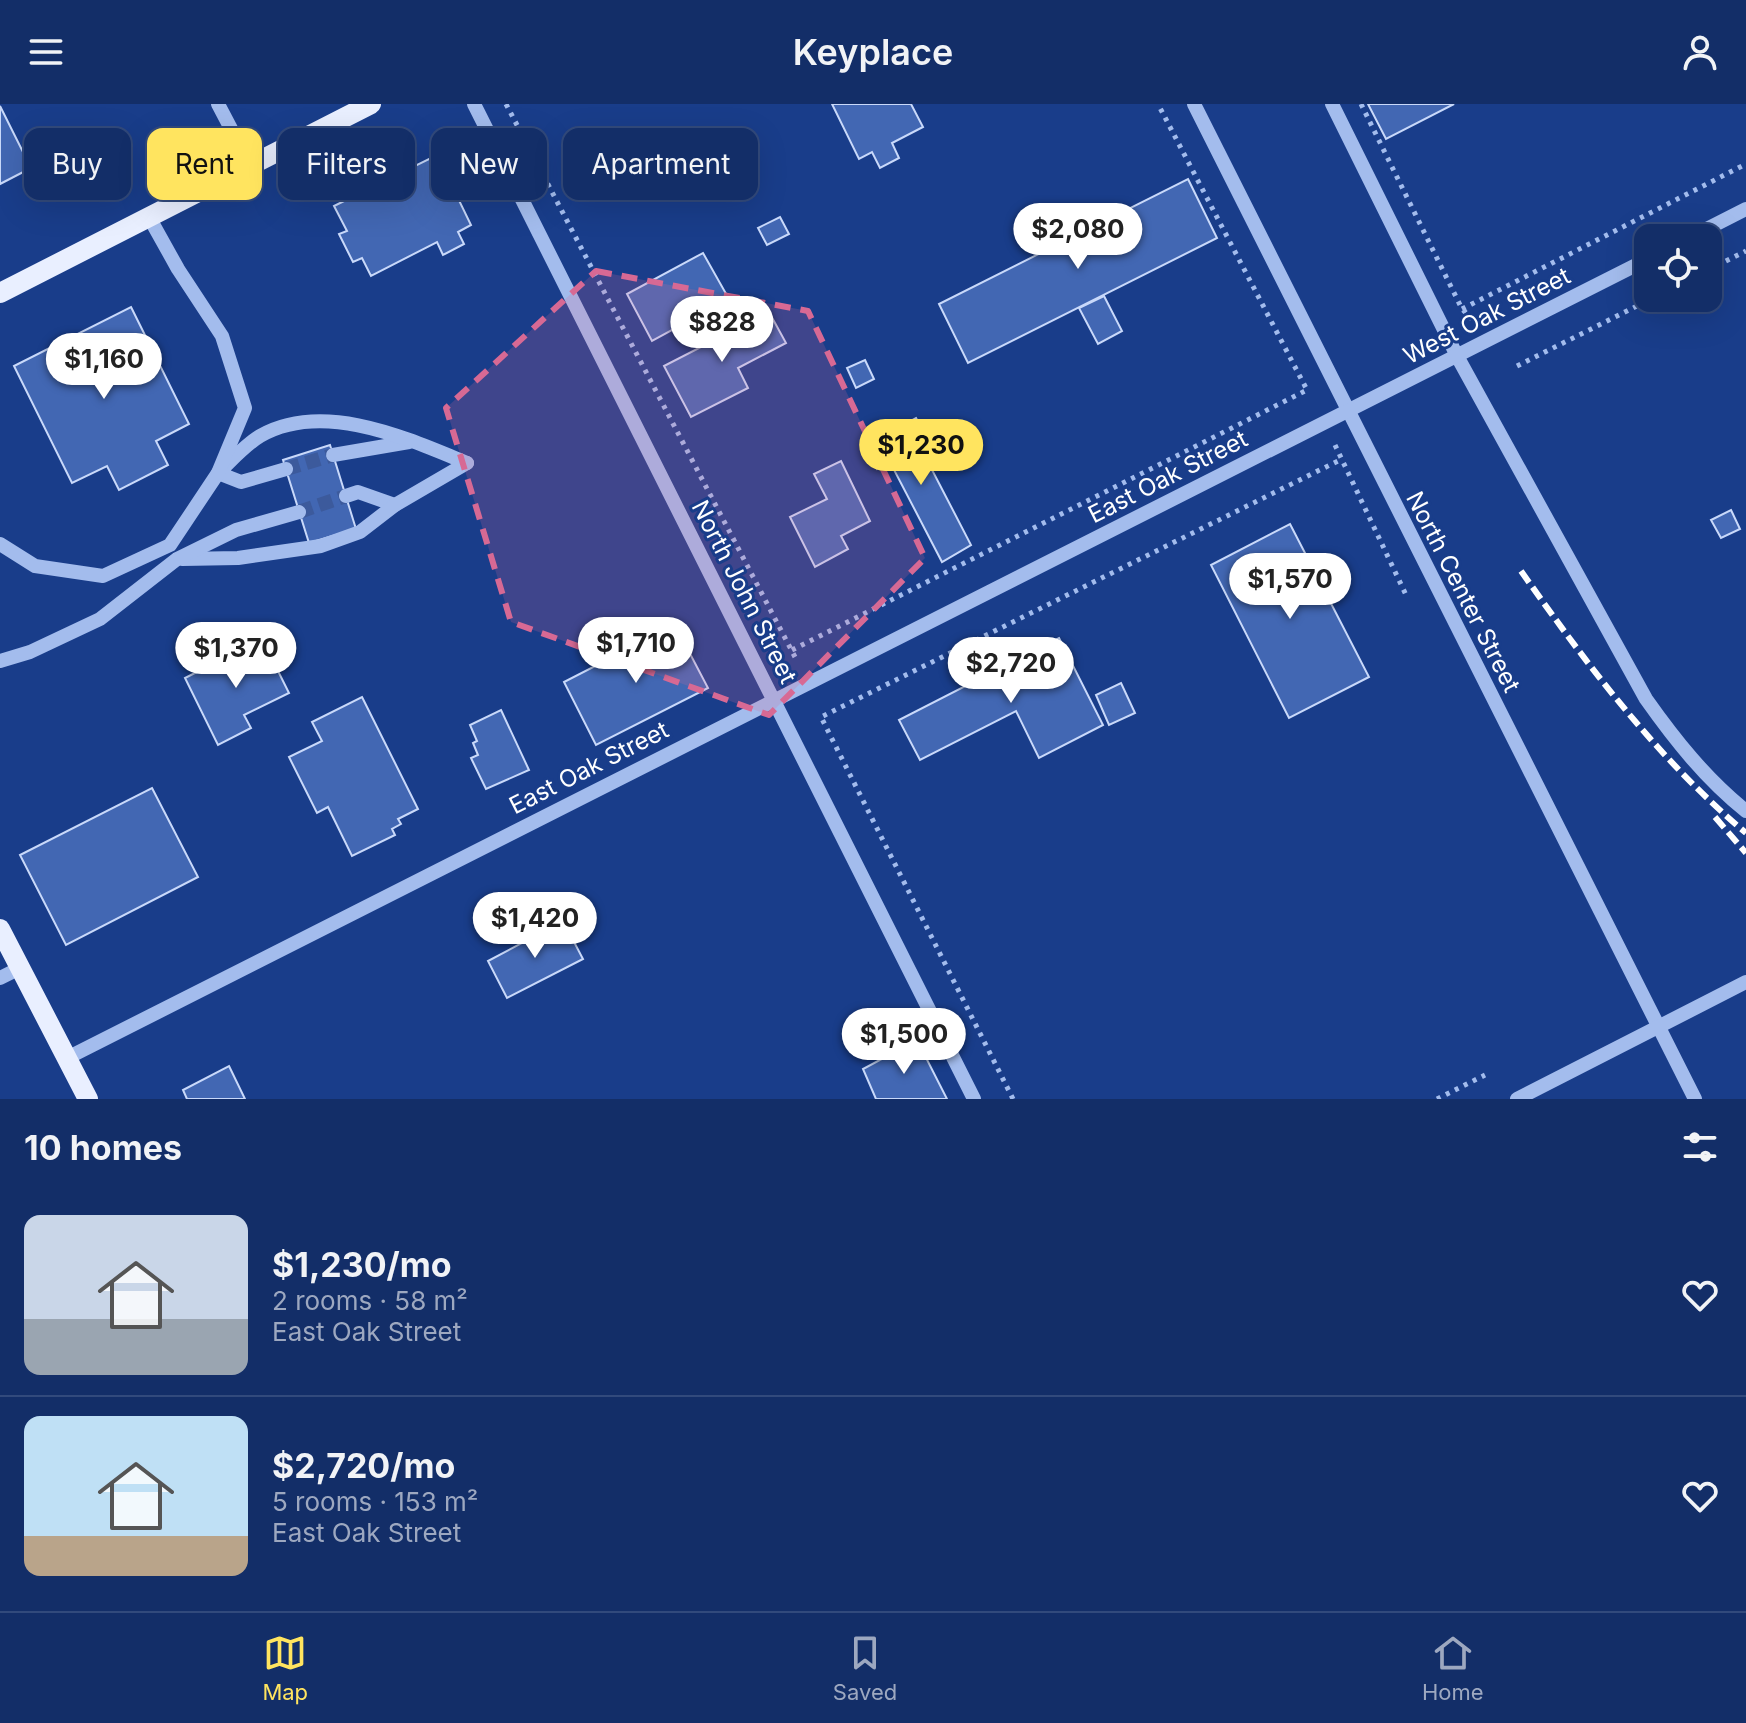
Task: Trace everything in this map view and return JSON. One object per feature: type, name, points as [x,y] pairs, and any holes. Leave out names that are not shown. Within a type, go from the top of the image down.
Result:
[{"type":"main road","points":[[262,159],[371,104]]},
{"type":"main road","points":[[0,293],[182,200]]},
{"type":"main road","points":[[0,929],[88,1099]]},
{"type":"street","points":[[218,104],[231,128]]},
{"type":"street","name":"North John Street","points":[[474,104],[974,1099]]},
{"type":"street","name":"North Center Street","points":[[1194,104],[1695,1099]]},
{"type":"street","points":[[1332,104],[1457,356],[1646,699],[1675,740],[1746,811]]},
{"type":"street","points":[[1717,224],[1746,209]]},
{"type":"street","points":[[0,661],[30,652],[100,619],[174,552],[218,473],[245,408],[222,336],[178,269],[149,217]]},
{"type":"street","name":"West Oak Street","points":[[1347,412],[1634,266]]},
{"type":"street","name":"East Oak Street","points":[[67,1058],[1347,412]]},
{"type":"street","points":[[174,552],[238,558],[321,546],[360,532],[395,505],[467,463],[413,441],[349,425],[322,422],[293,424],[259,437],[218,473]]},
{"type":"street","points":[[333,455],[413,441]]},
{"type":"street","points":[[218,473],[241,482],[286,469]]},
{"type":"street","points":[[346,496],[358,492],[395,505]]},
{"type":"street","points":[[0,544],[35,566],[103,576],[236,530],[299,512]]},
{"type":"street","points":[[0,978],[20,968]]},
{"type":"street","points":[[1517,1099],[1746,982]]},
{"type":"path","points":[[507,104],[795,657]]},
{"type":"path","points":[[792,650],[1307,390],[1158,104]]},
{"type":"path","points":[[1361,104],[1462,309],[1472,319]]},
{"type":"path","points":[[1462,309],[1746,164]]},
{"type":"path","points":[[1722,263],[1746,251]]},
{"type":"path","points":[[1517,366],[1634,308]]},
{"type":"path","points":[[1335,445],[1407,597]]},
{"type":"path","points":[[1013,1099],[821,717],[1340,460]]},
{"type":"path","points":[[1437,1099],[1485,1075]]},
{"type":"highlighted area","points":[[596,271],[808,311],[925,558],[769,715],[511,622],[446,408]]},
{"type":"building","points":[[832,104],[911,104],[923,127],[892,143],[899,158],[880,168],[872,152],[859,159]]},
{"type":"building","points":[[1368,104],[1454,104],[1386,139]]},
{"type":"building","points":[[0,106],[24,154],[24,172],[0,184]]},
{"type":"building","points":[[431,158],[431,200],[459,200],[471,225],[458,232],[464,244],[443,255],[437,242],[371,276],[362,258],[353,262],[339,234],[347,231],[334,206],[346,200],[415,200],[415,166]]},
{"type":"building","points":[[1188,179],[1217,238],[968,363],[939,304]]},
{"type":"building","points":[[780,217],[789,234],[767,245],[758,228]]},
{"type":"building","points":[[703,253],[729,299],[652,341],[627,294]]},
{"type":"building","points":[[1104,296],[1122,331],[1098,344],[1079,308]]},
{"type":"building","points":[[131,307],[189,424],[156,441],[168,465],[119,490],[107,466],[72,483],[14,366]]},
{"type":"building","points":[[769,312],[786,343],[738,368],[748,388],[691,417],[664,366]]},
{"type":"building","points":[[865,360],[874,379],[856,388],[847,368]]},
{"type":"building","points":[[916,418],[925,435],[916,439],[971,545],[942,562],[890,462],[877,469],[865,445]]},
{"type":"building","points":[[330,445],[356,529],[309,543],[283,460]]},
{"type":"building","points":[[841,461],[870,521],[841,536],[848,549],[815,567],[790,517],[827,499],[814,474]]},
{"type":"building","points":[[1731,510],[1740,529],[1721,538],[1711,520]]},
{"type":"building","points":[[1290,524],[1369,677],[1289,718],[1211,565]]},
{"type":"building","points":[[675,625],[708,688],[596,745],[564,682]]},
{"type":"building","points":[[1059,638],[1103,725],[1039,758],[1016,711],[920,760],[899,720]]},
{"type":"building","points":[[262,639],[289,693],[244,715],[251,728],[218,745],[185,678]]},
{"type":"building","points":[[1121,683],[1135,713],[1109,725],[1096,695]]},
{"type":"building","points":[[362,697],[418,809],[398,819],[401,824],[392,829],[395,835],[352,856],[328,807],[317,813],[289,757],[322,741],[312,722]]},
{"type":"building","points":[[501,710],[529,770],[486,789],[471,758],[478,755],[473,743],[477,741],[470,725]]},
{"type":"building","points":[[152,788],[198,877],[66,945],[20,855]]},
{"type":"building","points":[[563,921],[583,959],[507,998],[488,961]]},
{"type":"building","points":[[917,1040],[947,1099],[876,1099],[863,1069]]},
{"type":"building","points":[[229,1066],[245,1099],[187,1099],[183,1090]]},
{"type":"tunnel","points":[[286,469],[333,455]]},
{"type":"tunnel","points":[[299,512],[346,496]]},
{"type":"railway","points":[[1521,571],[1625,710],[1683,774],[1746,833]]},
{"type":"railway","points":[[1715,817],[1746,853]]}]
